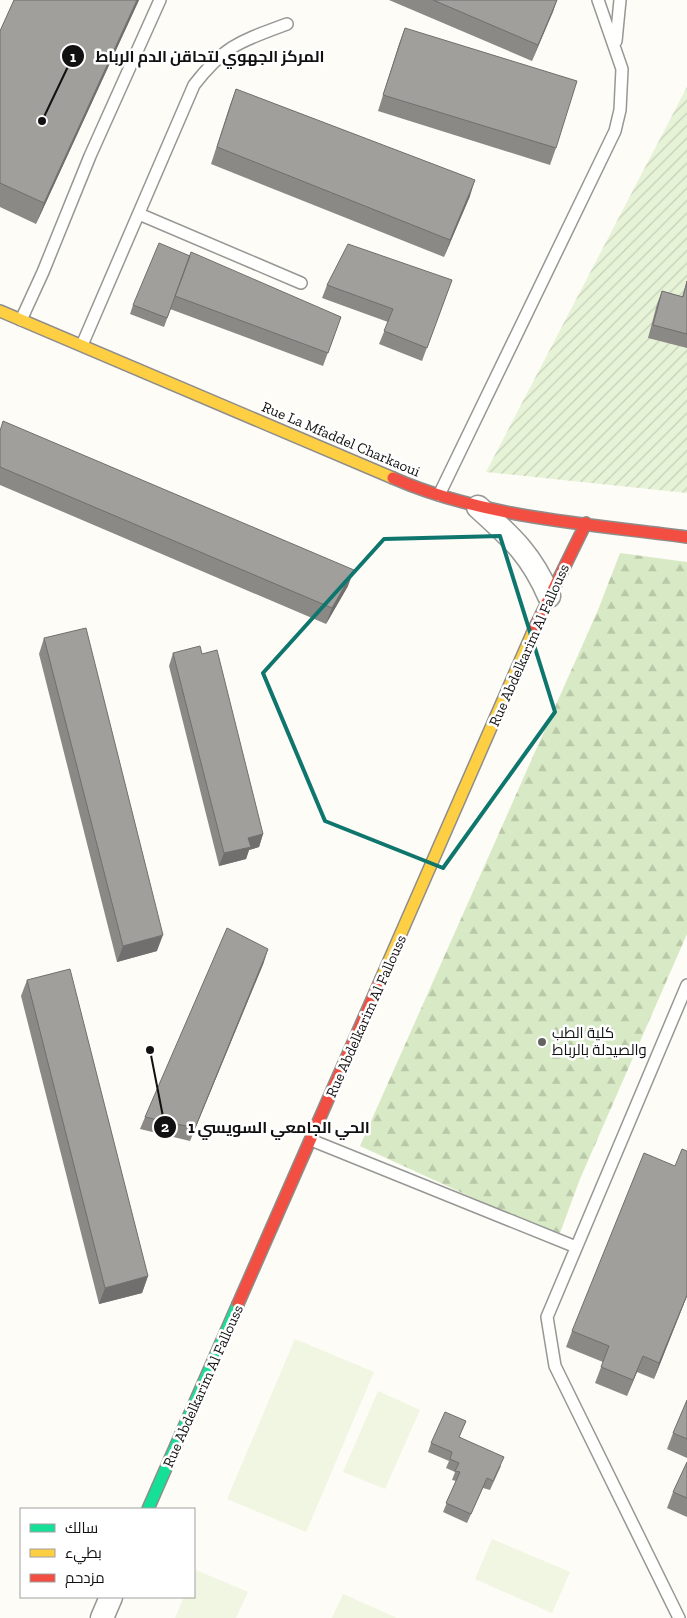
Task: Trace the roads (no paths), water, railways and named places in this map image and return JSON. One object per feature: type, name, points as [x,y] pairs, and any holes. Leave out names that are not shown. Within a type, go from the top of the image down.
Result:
[{"type":"street","name":"Rue La Mfaddel Charkaoui","points":[[0,311],[438,496],[478,507],[687,537]]},
{"type":"street","points":[[478,507],[524,549],[539,572],[549,596]]},
{"type":"street","name":"Rue Abdelkarim Al Fallouss","points":[[148,1508],[549,596],[586,523]]},
{"type":"street","points":[[102,1618],[111,1598]]},
{"type":"lane","points":[[21,320],[43,272],[90,156],[160,0]]},
{"type":"lane","points":[[438,496],[615,131],[623,89],[622,69],[598,0]]},
{"type":"lane","points":[[616,48],[620,0]]},
{"type":"lane","points":[[82,345],[194,85],[212,61],[238,42],[287,24]]},
{"type":"lane","points":[[138,214],[301,282]]},
{"type":"lane","points":[[679,1618],[555,1366],[547,1318],[687,985]]},
{"type":"lane","points":[[311,1140],[576,1248]]},
{"type":"place","name":"المركز الجهوي لتحاقن الدم الرباط","points":[[42,121]]},
{"type":"place","name":"كلية الطب والصيدلة بالرباط","points":[[542,1042]]},
{"type":"place","name":"الحي الجامعي السويسي 1","points":[[150,1050]]}]
